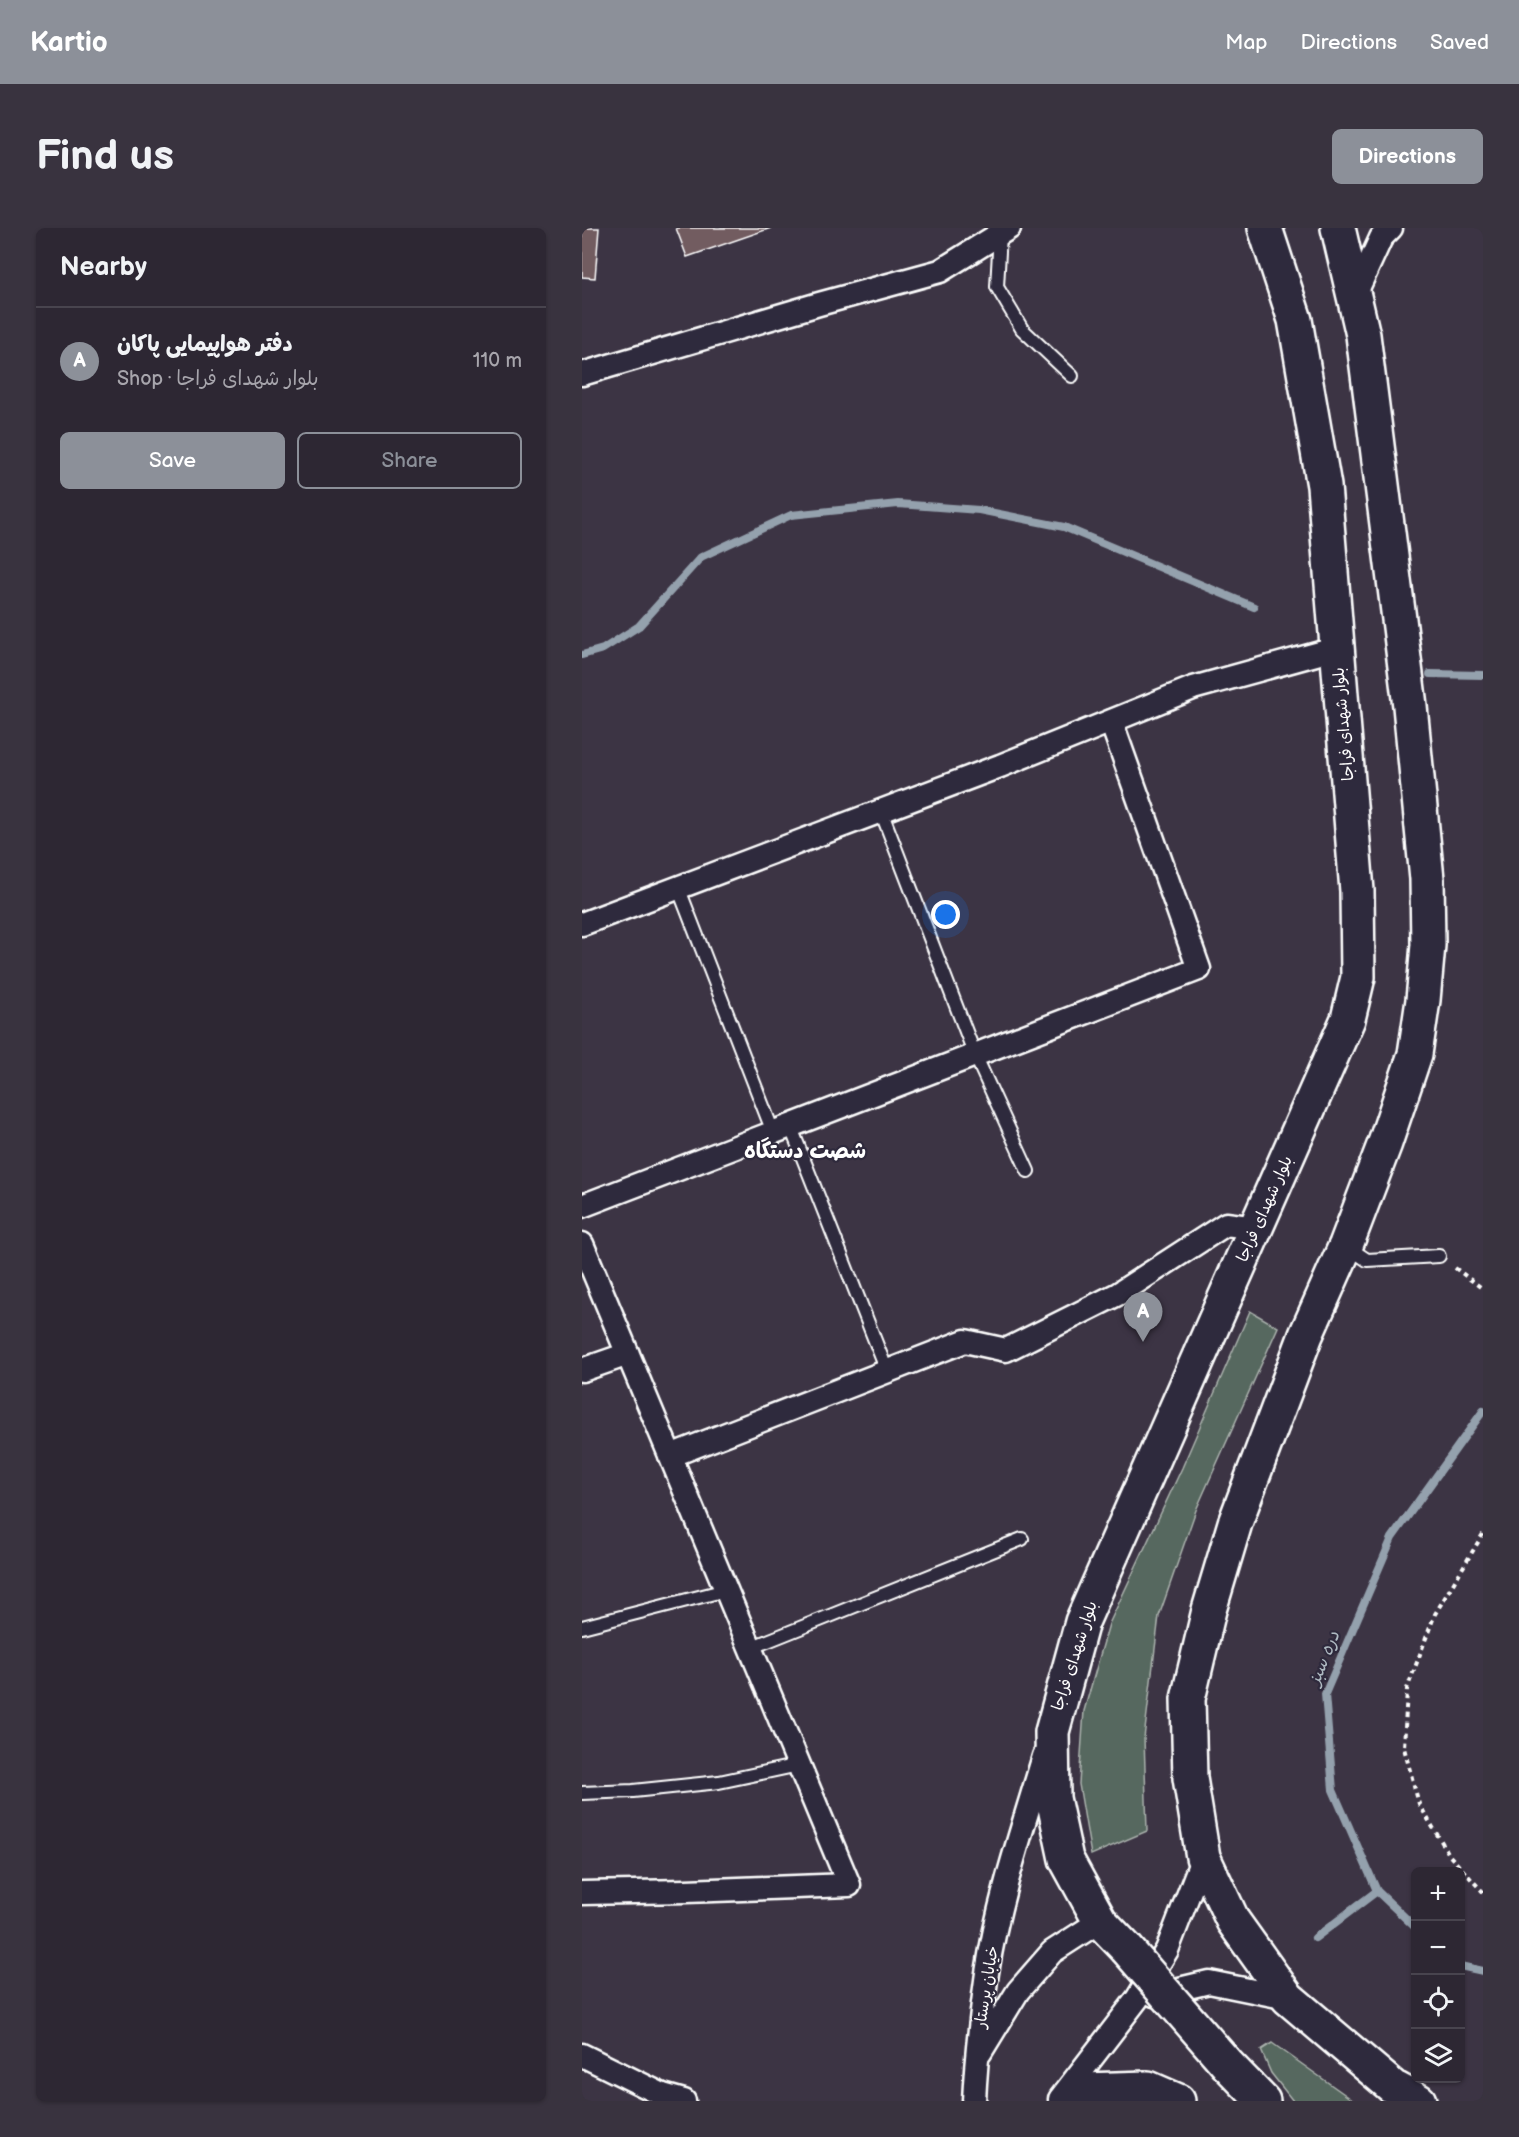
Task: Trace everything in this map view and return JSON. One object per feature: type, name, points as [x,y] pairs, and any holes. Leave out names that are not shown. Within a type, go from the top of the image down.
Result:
[{"type":"main road","name":"بلوار شهدای فراجا","points":[[1263,2101],[1227,2064],[1100,1921],[1066,1859],[1053,1798],[1052,1732],[1082,1622],[1348,1019],[1358,977],[1358,891],[1324,486],[1295,320],[1265,228]]},
{"type":"main road","points":[[1338,228],[1363,335],[1410,706],[1427,879],[1428,945],[1415,1054],[1385,1143],[1346,1245],[1306,1335],[1235,1522],[1203,1632],[1188,1699],[1190,1778],[1203,1857],[1233,1922],[1288,1998],[1393,2087],[1419,2101]]},
{"type":"main road","points":[[1066,2101],[1084,2090],[1148,2088],[1178,2101]]},
{"type":"street","points":[[1354,297],[1382,238],[1391,228]]},
{"type":"street","points":[[582,374],[940,271],[1004,231]]},
{"type":"street","points":[[582,924],[881,811],[1193,688],[1338,648]]},
{"type":"street","points":[[582,1206],[1199,969],[1111,721]]},
{"type":"street","points":[[670,1456],[965,1341],[1006,1350],[1118,1294],[1226,1224],[1257,1228]]},
{"type":"street","points":[[582,1244],[849,1885],[582,1893]]},
{"type":"street","points":[[582,1370],[628,1354]]},
{"type":"street","name":"خیابان پرستار","points":[[976,2060],[987,1971],[1005,1892],[1052,1732]]},
{"type":"street","points":[[1058,2101],[1141,1990],[1167,1950],[1203,1857]]},
{"type":"street","name":"خیابان پرستار","points":[[976,2060],[1018,1991],[1052,1952],[1100,1921]]},
{"type":"street","points":[[1141,1990],[1209,1982],[1288,1998]]},
{"type":"street","points":[[582,2055],[663,2095],[684,2101]]},
{"type":"street","points":[[974,2101],[976,2060]]},
{"type":"lane","points":[[1004,231],[998,287],[1022,329],[1072,376]]},
{"type":"lane","points":[[881,811],[975,1055],[1028,1171]]},
{"type":"lane","points":[[678,887],[887,1371]]},
{"type":"lane","points":[[1346,1245],[1367,1260],[1439,1256]]},
{"type":"lane","points":[[750,1648],[1022,1539]]},
{"type":"lane","points":[[582,1626],[726,1590]]},
{"type":"lane","points":[[582,1793],[633,1791],[719,1782],[799,1765]]},
{"type":"path","points":[[1439,1256],[1483,1289]]},
{"type":"path","points":[[1483,1534],[1435,1614],[1407,1689],[1404,1748],[1419,1804],[1450,1856],[1483,1892]]},
{"type":"green space","points":[[1250,1311],[1278,1327],[1196,1510],[1159,1616],[1144,1738],[1147,1831],[1091,1855],[1079,1784],[1084,1711],[1109,1624],[1182,1468]]},
{"type":"green space","points":[[1272,2043],[1354,2101],[1293,2101],[1271,2073],[1261,2050]]},
{"type":"building","points":[[582,228],[599,228],[595,278],[582,277]]},
{"type":"building","points":[[676,228],[771,228],[687,257]]},
{"type":"waterway","points":[[582,655],[603,649],[639,626],[701,557],[791,515],[898,504],[979,510],[1064,527],[1254,607]]},
{"type":"waterway","points":[[1430,674],[1483,675]]},
{"type":"waterway","name":"دره سبز","points":[[1411,1923],[1377,1891],[1333,1790],[1325,1694],[1392,1538],[1483,1411]]},
{"type":"waterway","points":[[1315,1938],[1377,1891]]},
{"type":"waterway","name":"دره سبز","points":[[1465,1967],[1483,1971]]},
{"type":"place","name":"دفتر هواپیمایی پاکان","points":[[1143,1342]]},
{"type":"district","name":"شصت دستگاه","points":[[805,1151]]}]
